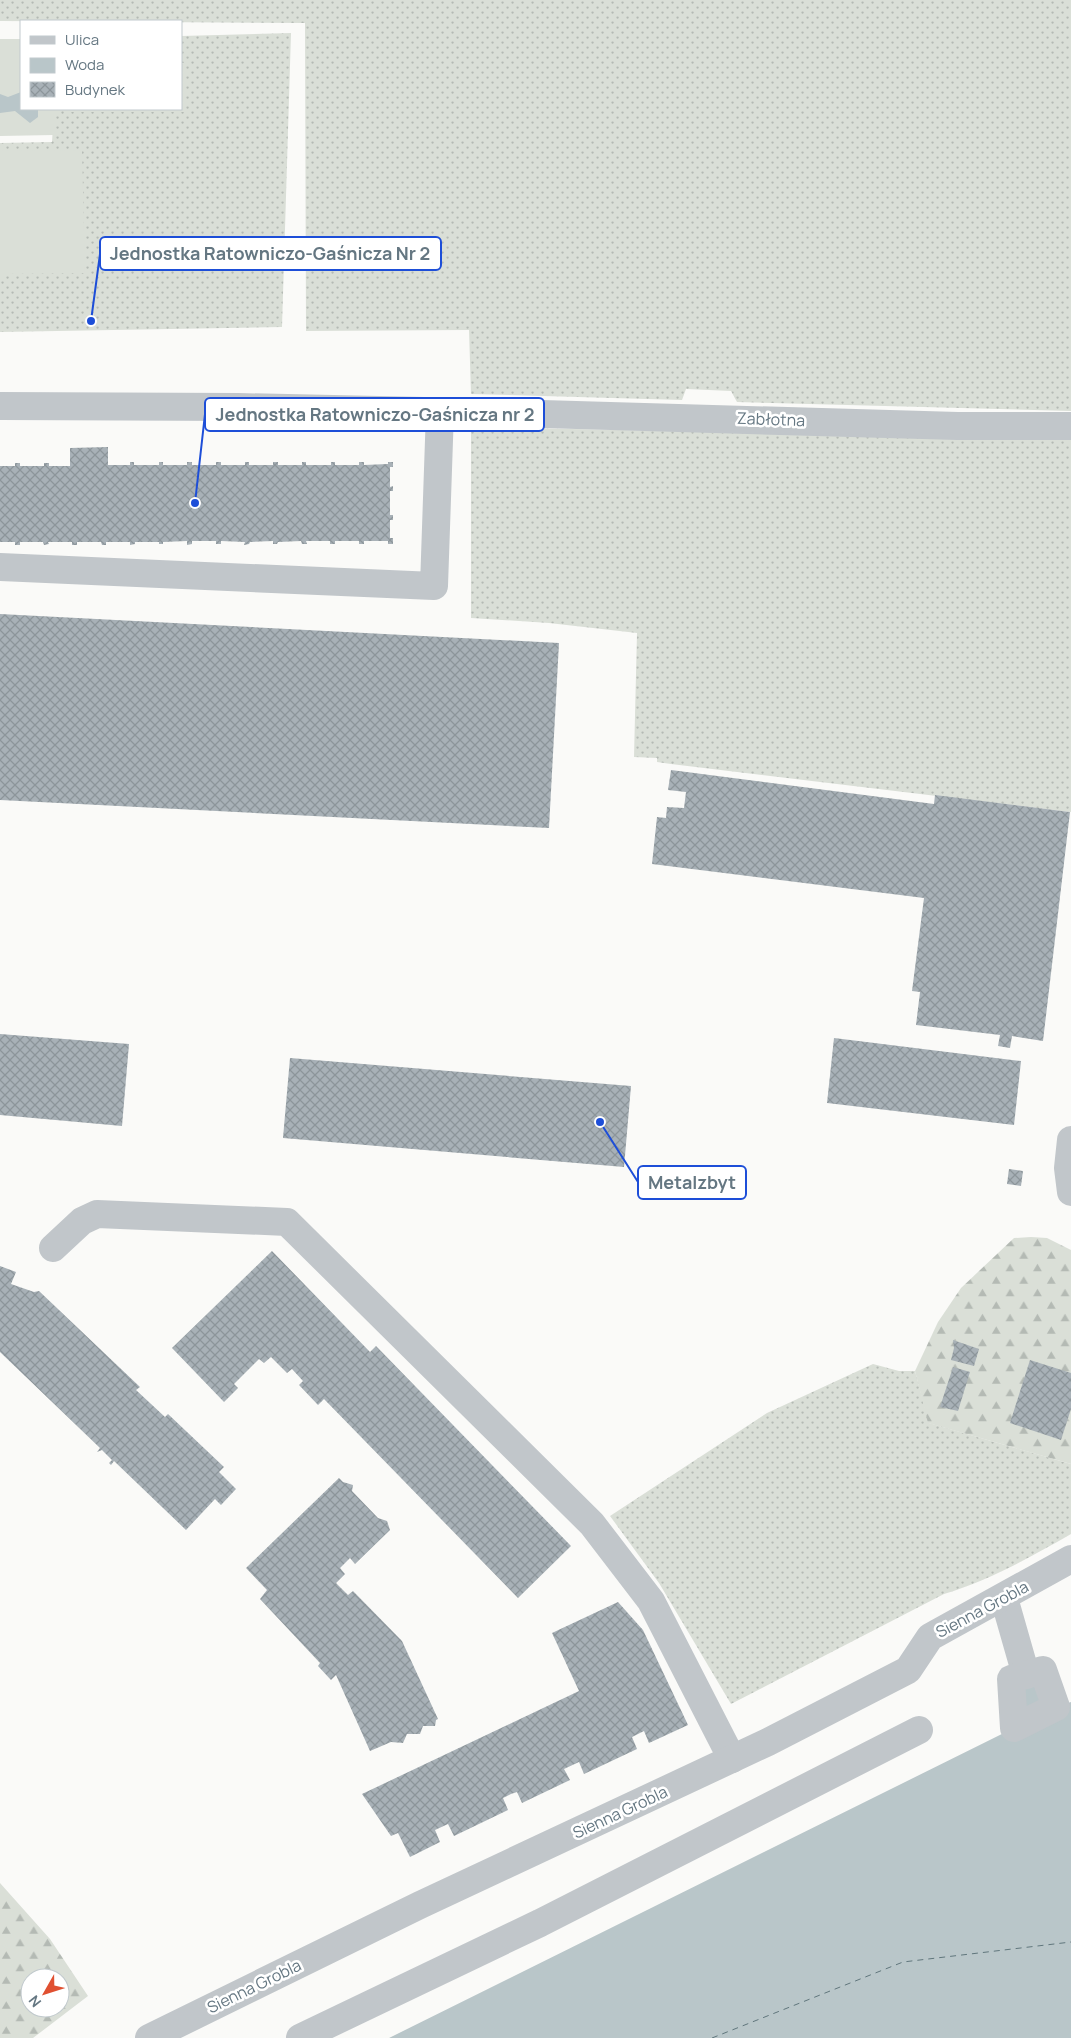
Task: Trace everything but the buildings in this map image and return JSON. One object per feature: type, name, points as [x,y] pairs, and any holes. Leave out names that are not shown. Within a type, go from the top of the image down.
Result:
[{"type":"street","name":"Zabłotna","points":[[0,406],[238,407],[958,426],[1071,426]]},
{"type":"street","points":[[0,567],[434,586],[440,411]]},
{"type":"street","points":[[1071,1140],[1068,1168],[1071,1192]]},
{"type":"street","points":[[53,1248],[82,1221],[97,1214],[287,1222],[599,1532],[651,1601],[732,1759]]},
{"type":"street","name":"Sienna Grobla","points":[[149,2038],[420,1905],[732,1759],[908,1670],[930,1637],[1004,1598],[1071,1559]]},
{"type":"street","points":[[1004,1598],[1026,1675]]},
{"type":"street","points":[[300,2038],[540,1923],[919,1730]]},
{"type":"green space","points":[[0,0],[1071,0],[1071,411],[737,402],[731,391],[686,389],[682,400],[471,394],[469,330],[306,331],[305,23],[182,22],[182,20],[0,21]]},
{"type":"green space","points":[[291,33],[282,327],[0,332],[0,143],[52,142],[54,110],[182,110],[182,36]]},
{"type":"green space","points":[[0,39],[20,39],[20,110],[54,110],[54,135],[0,136]]},
{"type":"green space","points":[[182,63],[185,63],[185,112],[69,112],[69,110],[182,110]]},
{"type":"green space","points":[[82,150],[85,273],[0,274],[0,151]]},
{"type":"green space","points":[[471,427],[1071,439],[1071,812],[671,764],[657,762],[657,758],[634,757],[637,633],[549,623],[471,618]]},
{"type":"green space","points":[[1014,1238],[1047,1238],[1071,1250],[1071,1464],[928,1423],[915,1371],[938,1322],[961,1288]]},
{"type":"green space","points":[[873,1364],[899,1371],[915,1371],[929,1423],[1071,1464],[1071,1534],[993,1575],[944,1594],[731,1704],[659,1583],[610,1516],[767,1413]]},
{"type":"green space","points":[[0,1883],[50,1939],[69,1968],[20,1968],[20,2018],[59,2018],[33,2038],[0,2038]]},
{"type":"green space","points":[[70,1969],[88,1996],[70,2010]]},
{"type":"water","points":[[20,92],[20,110],[38,110],[38,117],[30,123],[15,111],[0,113],[0,94],[8,97]]},
{"type":"water","points":[[1043,1670],[1056,1707],[1071,1702],[1071,2038],[389,2038],[1014,1728],[1011,1679]]},
{"type":"ferry route","points":[[712,2038],[903,1962],[1071,1942]]},
{"type":"place","name":"Jednostka Ratowniczo-Gaśnicza Nr 2","points":[[91,321]]},
{"type":"place","name":"Jednostka Ratowniczo-Gaśnicza nr 2","points":[[195,503]]},
{"type":"place","name":"Metalzbyt","points":[[600,1122]]}]
